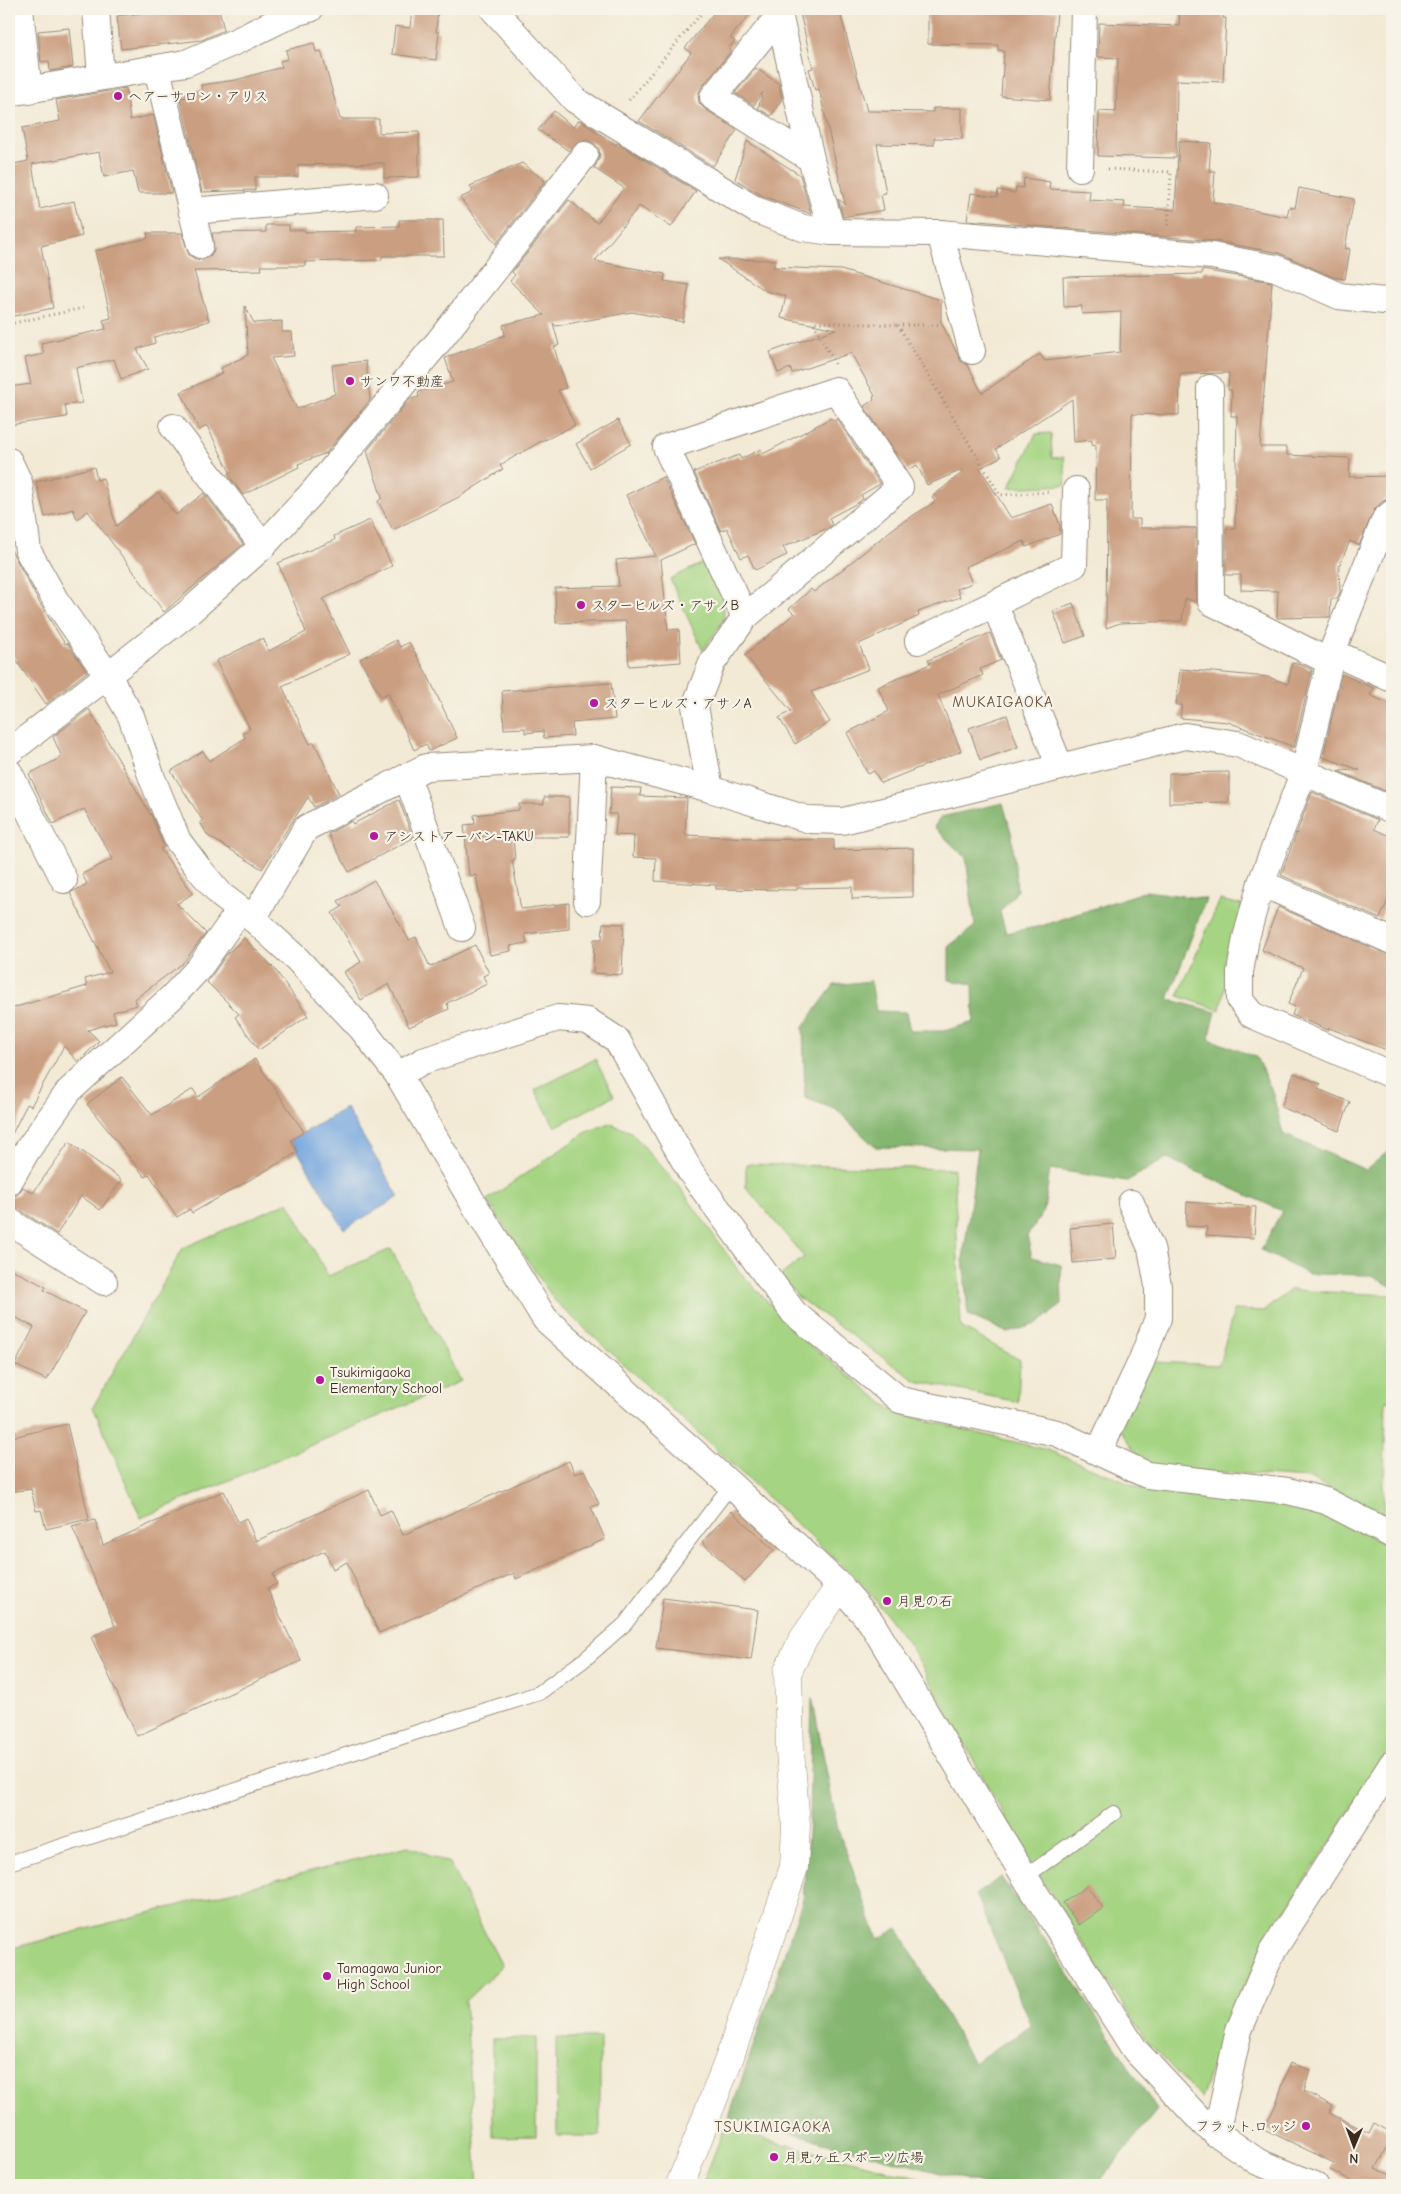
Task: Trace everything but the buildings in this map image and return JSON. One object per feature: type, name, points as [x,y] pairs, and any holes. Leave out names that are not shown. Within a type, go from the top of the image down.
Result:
[{"type":"street","points":[[20,9],[19,92],[186,63],[240,40],[294,13],[310,9]]},
{"type":"street","points":[[96,9],[102,77]]},
{"type":"street","points":[[493,9],[575,100],[756,210],[802,228],[832,232],[940,233],[1212,256],[1276,268],[1339,296],[1392,299]]},
{"type":"street","points":[[1080,168],[1084,9]]},
{"type":"street","points":[[778,13],[811,159],[832,232]]},
{"type":"street","points":[[778,13],[713,97],[811,159]]},
{"type":"street","points":[[157,69],[200,244]]},
{"type":"street","points":[[9,752],[189,612],[263,546],[313,492],[439,341],[585,155]]},
{"type":"street","points":[[192,211],[375,195]]},
{"type":"street","points":[[940,233],[972,351]]},
{"type":"street","points":[[1210,388],[1211,602],[1331,657],[1392,679]]},
{"type":"street","points":[[710,789],[695,706],[712,663],[745,617],[900,487],[836,390],[666,447],[745,617]]},
{"type":"street","points":[[173,427],[263,546]]},
{"type":"street","points":[[9,461],[19,482],[15,511],[28,551],[56,601],[108,676],[131,716],[152,778],[178,841],[222,896],[247,915],[297,959],[362,1029],[398,1075],[472,1201],[545,1319],[731,1485],[840,1586],[871,1622],[1026,1877],[1135,2050],[1205,2125],[1216,2134],[1258,2162],[1315,2185]]},
{"type":"street","points":[[918,641],[1074,565],[1076,490]]},
{"type":"street","points":[[1392,513],[1385,519],[1331,657],[1304,772],[1261,883],[1246,938],[1240,972],[1240,1000],[1252,1015],[1392,1075]]},
{"type":"street","points":[[995,605],[1060,767]]},
{"type":"street","points":[[9,1182],[26,1152],[69,1090],[180,989],[247,915],[306,828],[426,767],[594,758],[710,789],[810,820],[843,821],[1185,736],[1238,744],[1392,810]]},
{"type":"street","points":[[587,901],[594,758]]},
{"type":"street","points":[[9,772],[64,880]]},
{"type":"street","points":[[407,777],[462,928]]},
{"type":"street","points":[[1261,883],[1392,942]]},
{"type":"street","points":[[398,1075],[424,1061],[558,1018],[588,1021],[617,1040],[690,1171],[794,1314],[900,1400],[1057,1433],[1147,1475],[1288,1492],[1326,1501],[1392,1535]]},
{"type":"street","points":[[1099,1451],[1141,1362],[1158,1318],[1158,1286],[1151,1248],[1131,1203]]},
{"type":"street","points":[[9,1221],[104,1282]]},
{"type":"street","points":[[680,2185],[725,2068],[794,1867],[796,1825],[790,1751],[788,1671],[802,1641],[840,1586]]},
{"type":"street","points":[[1216,2134],[1239,2030],[1272,1952],[1392,1764]]},
{"type":"lane","points":[[9,1863],[539,1693],[584,1660],[625,1624],[731,1485]]},
{"type":"lane","points":[[1026,1877],[1114,1813]]},
{"type":"path","points":[[611,121],[706,9]]},
{"type":"path","points":[[1080,168],[1171,172],[1166,251]]},
{"type":"path","points":[[9,324],[83,308]]},
{"type":"path","points":[[836,390],[840,374],[813,322],[965,326]]},
{"type":"path","points":[[898,325],[1000,495],[1076,490]]},
{"type":"green space","points":[[1051,433],[1052,458],[1064,457],[1066,485],[1009,488],[1036,434]]},
{"type":"green space","points":[[707,561],[725,599],[723,621],[703,651],[670,579]]},
{"type":"green space","points":[[1003,803],[1012,836],[1017,891],[1000,912],[1006,933],[1041,926],[1146,891],[1206,899],[1168,999],[1216,1012],[1209,1039],[1256,1057],[1272,1091],[1283,1134],[1366,1170],[1392,1148],[1392,1287],[1372,1275],[1308,1274],[1261,1250],[1282,1211],[1167,1158],[1127,1181],[1050,1169],[1044,1211],[1027,1236],[1032,1257],[1061,1265],[1062,1305],[1036,1324],[1008,1333],[968,1315],[963,1259],[978,1149],[875,1147],[837,1110],[805,1098],[803,1027],[834,985],[871,981],[876,1011],[906,1012],[910,1031],[944,1031],[974,1022],[973,984],[949,980],[949,946],[975,926],[966,858],[934,827],[941,817]]},
{"type":"green space","points":[[1220,900],[1242,905],[1220,1010],[1178,996]]},
{"type":"green space","points":[[595,1059],[614,1096],[555,1127],[535,1090]]},
{"type":"green space","points":[[609,1123],[631,1132],[679,1186],[738,1270],[804,1340],[896,1413],[1048,1450],[1140,1488],[1314,1509],[1392,1547],[1392,1744],[1261,1951],[1229,2019],[1201,2099],[1144,2037],[1027,1857],[912,1648],[866,1588],[555,1301],[487,1200],[585,1133]]},
{"type":"green space","points":[[746,1164],[954,1169],[961,1327],[1020,1360],[1018,1402],[916,1381],[799,1298],[780,1276],[804,1257],[746,1187]]},
{"type":"green space","points":[[288,1202],[328,1276],[391,1249],[461,1381],[141,1518],[93,1407],[183,1248]]},
{"type":"green space","points":[[1290,1290],[1392,1295],[1392,1400],[1386,1400],[1383,1514],[1308,1478],[1156,1468],[1138,1455],[1119,1427],[1154,1362],[1219,1365],[1234,1310],[1264,1311]]},
{"type":"green space","points":[[812,1697],[838,1830],[878,1939],[898,1928],[973,2063],[1031,2026],[976,1894],[1001,1877],[1064,1967],[1157,2110],[1097,2185],[986,2185],[729,2117],[803,1899],[809,1821]]},
{"type":"green space","name":"Tamagawa Junior High School","points":[[408,1846],[449,1863],[502,1966],[465,2001],[478,2185],[9,2185],[9,1949]]},
{"type":"green space","points":[[536,2038],[536,2136],[493,2137],[492,2039]]},
{"type":"green space","points":[[556,2038],[600,2038],[600,2136],[557,2136]]},
{"type":"green space","name":"月見ヶ丘スポーツ広場","points":[[724,2129],[946,2185],[702,2185]]},
{"type":"water","points":[[346,1108],[399,1197],[344,1229],[291,1140]]},
{"type":"place","name":"ヘアーサロン・アリス","points":[[118,96]]},
{"type":"place","name":"サンワ不動産","points":[[350,381]]},
{"type":"place","name":"スターヒルズ・アサノB","points":[[581,605]]},
{"type":"place","name":"スターヒルズ・アサノA","points":[[594,703]]},
{"type":"place","name":"アシストアーバン-TAKU","points":[[374,836]]},
{"type":"place","name":"Tsukimigaoka Elementary School","points":[[320,1380]]},
{"type":"place","name":"月見の石","points":[[887,1601]]},
{"type":"place","name":"Tamagawa Junior High School","points":[[327,1976]]},
{"type":"place","name":"フラット.ロッジ","points":[[1306,2126]]},
{"type":"place","name":"月見ヶ丘スポーツ広場","points":[[774,2157]]},
{"type":"district","name":"MUKAIGAOKA","points":[[1003,702]]},
{"type":"district","name":"TSUKIMIGAOKA","points":[[773,2127]]}]
